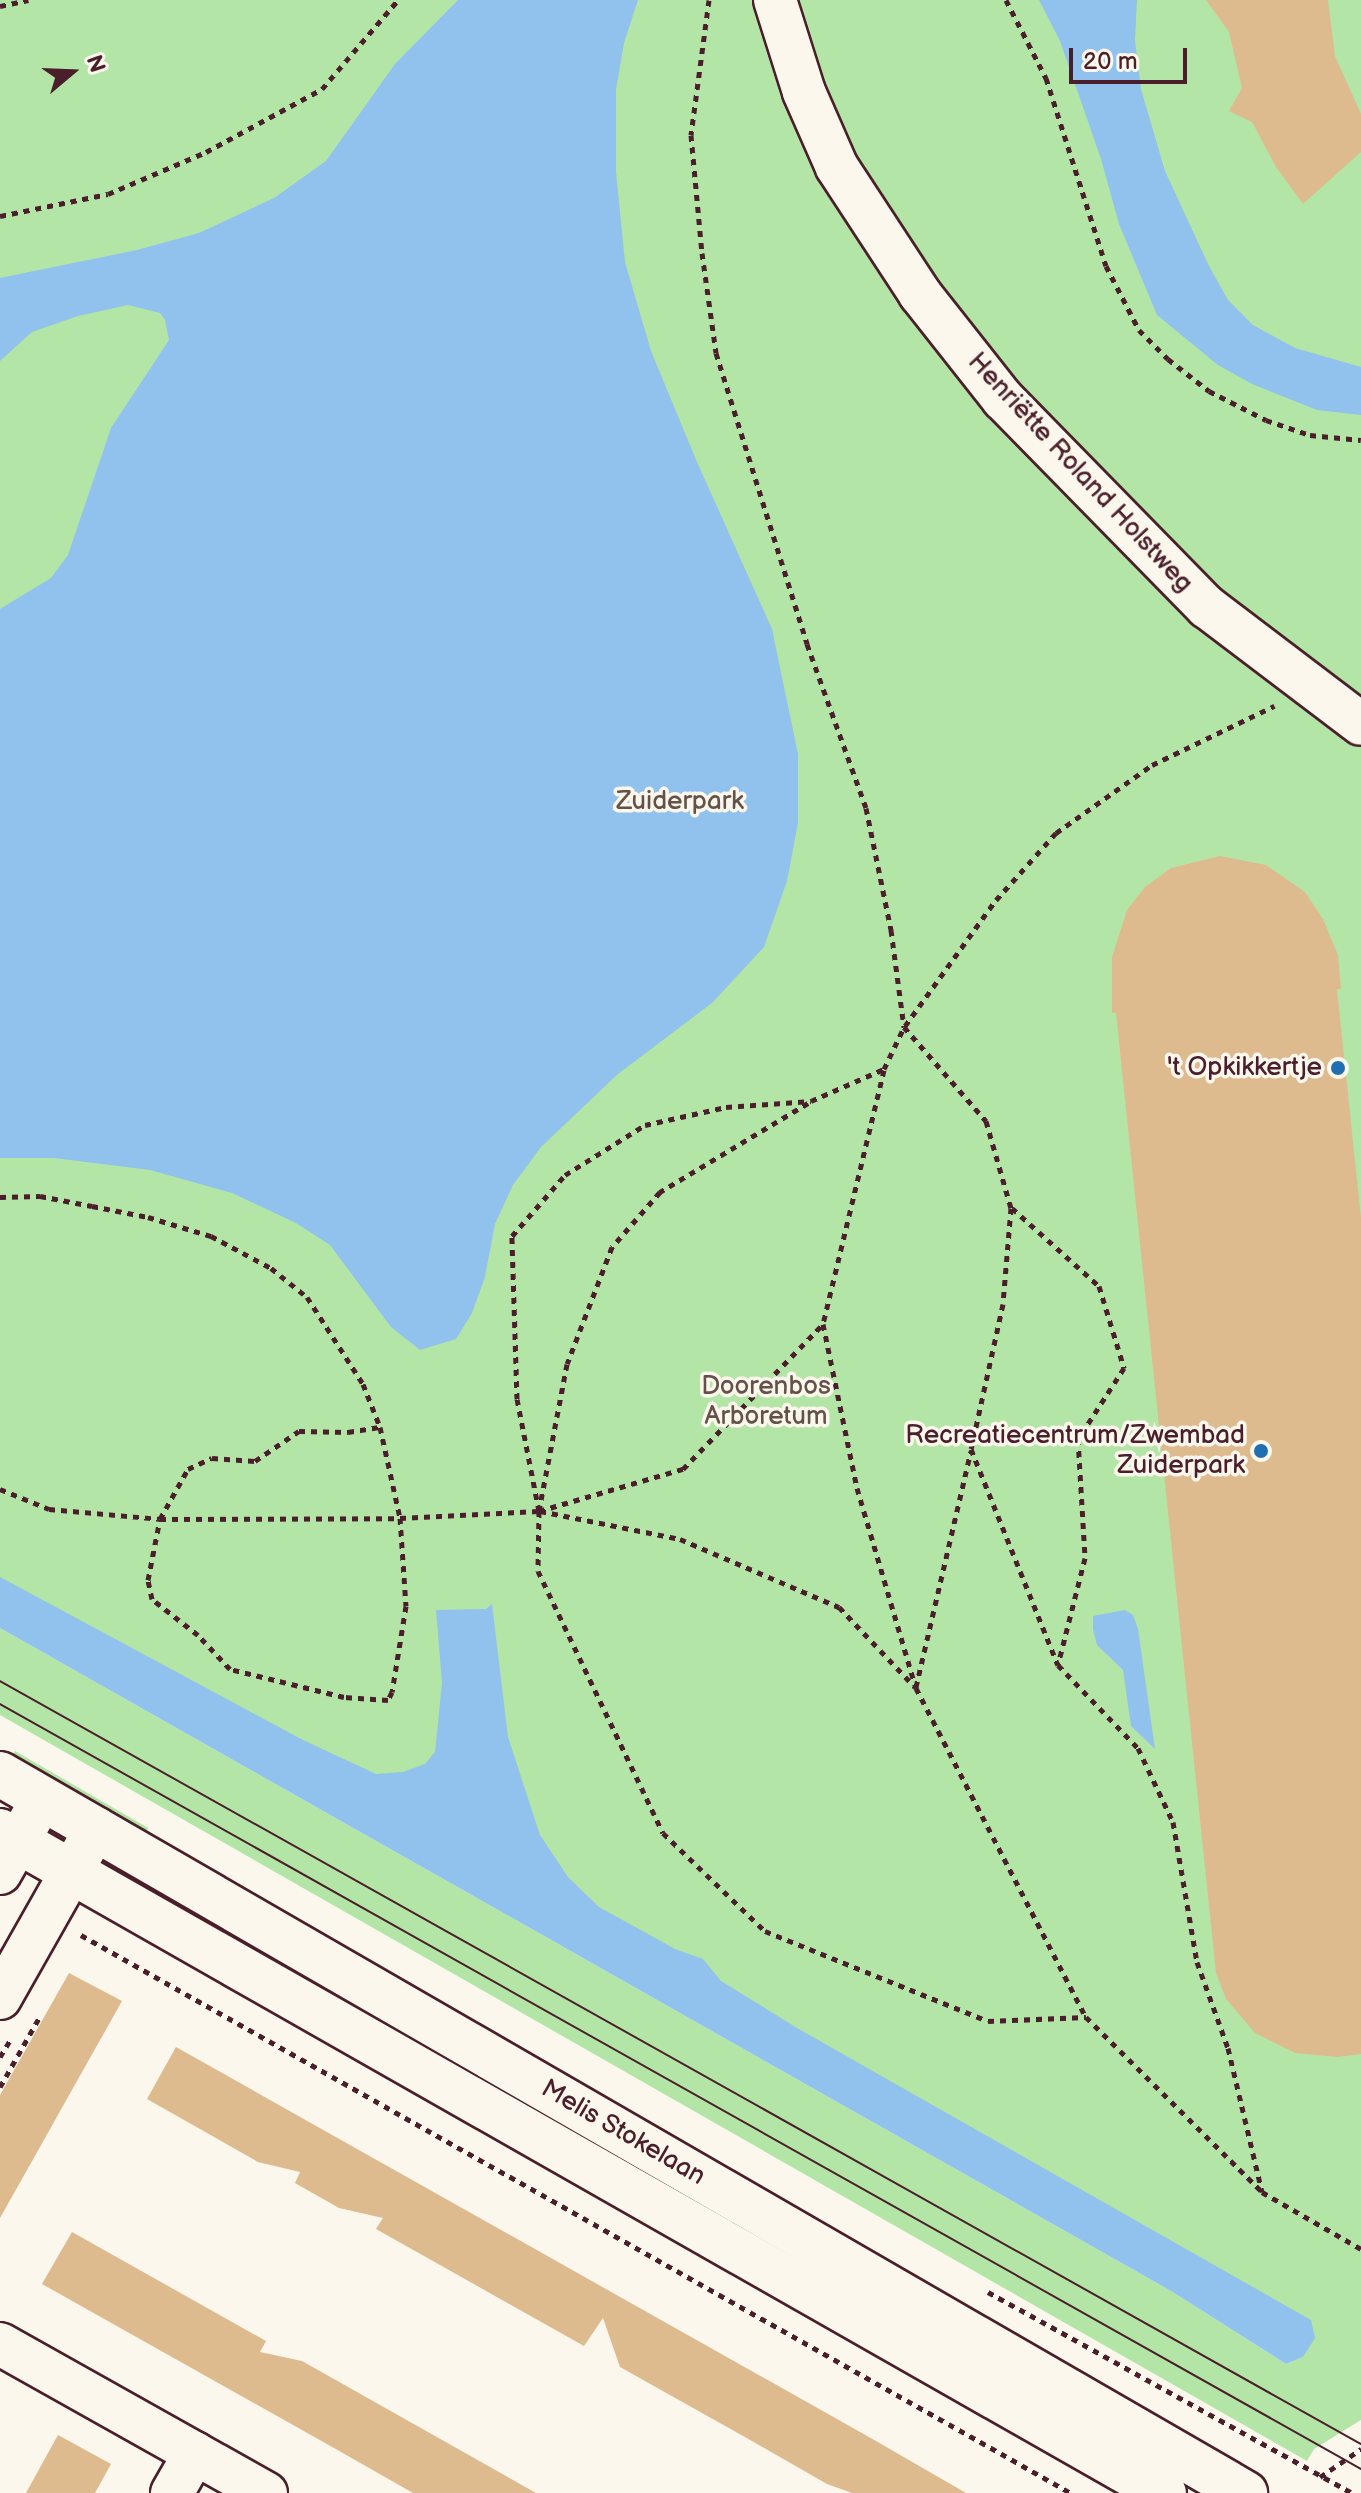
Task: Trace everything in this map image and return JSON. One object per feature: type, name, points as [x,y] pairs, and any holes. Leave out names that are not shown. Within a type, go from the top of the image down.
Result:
[{"type":"street","name":"Henriëtte Roland Holstweg","points":[[775,0],[804,92],[837,167],[920,294],[1003,399],[1207,607],[1361,724]]},
{"type":"street","name":"Melis Stokelaan","points":[[0,1774],[1245,2493]]},
{"type":"street","points":[[6,1849],[43,1798]]},
{"type":"street","points":[[0,1998],[96,1828]]},
{"type":"street","name":"Melis Stokelaan","points":[[6,1849],[71,1872],[1164,2493]]},
{"type":"street","points":[[0,2344],[266,2493]]},
{"type":"street","points":[[172,2493],[195,2453]]},
{"type":"path","points":[[0,6],[28,0]]},
{"type":"path","points":[[0,216],[108,194],[206,152],[322,89],[398,0]]},
{"type":"path","points":[[709,0],[691,135],[702,253],[716,353],[807,644],[866,808],[891,930],[904,1027],[986,1121],[1011,1208],[1003,1304],[916,1688]]},
{"type":"path","points":[[1006,0],[1046,78],[1106,266],[1139,330],[1168,359],[1209,391],[1266,420],[1310,435],[1361,440]]},
{"type":"path","points":[[1311,689],[1152,765],[1056,833],[996,900],[904,1027],[884,1069],[823,1324],[857,1488],[916,1688],[1086,2017],[1262,2192],[1361,2249]]},
{"type":"path","points":[[884,1069],[811,1101],[660,1192],[612,1247],[567,1364],[539,1511],[538,1571],[663,1833],[765,1931],[988,2021],[1086,2017]]},
{"type":"path","points":[[539,1511],[517,1399],[512,1236],[565,1175],[645,1125],[726,1107],[811,1101]]},
{"type":"path","points":[[0,1197],[40,1196],[148,1217],[211,1236],[271,1268],[307,1297],[363,1384],[380,1427],[400,1518],[406,1606],[388,1700],[344,1697],[230,1669],[198,1635],[152,1599],[148,1580],[160,1519],[188,1469],[212,1458],[255,1461],[299,1431],[348,1432],[380,1427]]},
{"type":"path","points":[[1011,1208],[1099,1286],[1124,1368],[1078,1439],[1085,1558],[1058,1665]]},
{"type":"path","points":[[0,1489],[49,1509],[160,1519],[400,1518],[539,1511],[683,1469],[823,1324]]},
{"type":"path","points":[[971,1449],[1058,1665],[1138,1748],[1173,1822],[1197,1962],[1228,2048],[1262,2192]]},
{"type":"path","points":[[539,1511],[680,1539],[839,1607],[916,1688]]},
{"type":"path","points":[[47,1916],[1071,2493]]},
{"type":"path","points":[[1320,2477],[1361,2449]]},
{"type":"green space","name":"Zuiderpark","points":[[0,0],[1361,0],[1361,2420],[1314,2449],[1307,2461],[0,1715],[0,1628],[1171,2291],[1286,2364],[1303,2357],[0,1604]]},
{"type":"green space","points":[[15,1751],[148,1828],[137,1847],[4,1770]]},
{"type":"water","points":[[458,0],[638,0],[624,43],[616,90],[616,172],[625,262],[651,351],[772,629],[798,754],[798,823],[787,881],[764,947],[712,1003],[618,1074],[541,1147],[513,1185],[495,1224],[485,1277],[472,1313],[456,1339],[420,1350],[391,1327],[330,1245],[296,1223],[232,1193],[150,1170],[54,1158],[0,1158],[0,609],[51,578],[68,555],[111,428],[169,340],[165,320],[160,313],[128,305],[78,316],[32,332],[0,361],[0,278],[137,250],[199,233],[274,198],[326,161],[395,64]]},
{"type":"water","points":[[1039,0],[1137,0],[1135,40],[1141,89],[1165,171],[1208,264],[1228,300],[1253,325],[1295,348],[1361,367],[1361,415],[1317,410],[1252,384],[1218,365],[1157,315],[1119,224],[1101,159],[1060,41]]},
{"type":"water","points":[[0,1577],[303,1740],[376,1774],[403,1772],[425,1764],[435,1752],[442,1683],[436,1610],[486,1609],[492,1604],[508,1737],[540,1835],[568,1877],[599,1907],[675,1949],[703,1959],[721,1981],[797,2028],[1311,2320],[1315,2338],[1303,2357],[1286,2364],[1171,2291],[0,1628]]},
{"type":"water","points":[[1125,1610],[1133,1615],[1138,1629],[1155,1749],[1131,1726],[1123,1670],[1097,1645],[1093,1629],[1093,1616]]},
{"type":"building","points":[[1206,0],[1328,0],[1335,56],[1361,114],[1361,152],[1303,204],[1276,167],[1252,122],[1229,111],[1242,88],[1229,32]]},
{"type":"building","name":"Recreatiecentrum/Zwembad Zuiderpark","points":[[1220,856],[1266,865],[1305,892],[1323,919],[1338,955],[1341,989],[1337,989],[1361,1218],[1361,2054],[1338,2057],[1295,2053],[1255,2033],[1226,1999],[1216,1973],[1116,1013],[1112,1013],[1112,957],[1127,910],[1145,887],[1171,868]]},
{"type":"building","points":[[69,1973],[122,2001],[0,2218],[0,2095]]},
{"type":"building","points":[[176,2047],[966,2493],[852,2493],[827,2484],[620,2367],[603,2318],[584,2346],[376,2229],[383,2218],[339,2208],[295,2183],[300,2172],[258,2162],[147,2099]]},
{"type":"building","points":[[72,2232],[266,2341],[260,2352],[302,2361],[536,2493],[413,2493],[42,2284]]},
{"type":"building","points":[[58,2435],[111,2464],[95,2493],[26,2493]]},
{"type":"tram line","points":[[0,1681],[1361,2444]]},
{"type":"tram line","points":[[0,1704],[1361,2469]]},
{"type":"place","name":"'t Opkikkertje","points":[[1338,1068]]},
{"type":"place","name":"Recreatiecentrum/Zwembad Zuiderpark","points":[[1261,1451]]},
{"type":"park label","name":"Doorenbos Arboretum","points":[[766,1402]]}]
